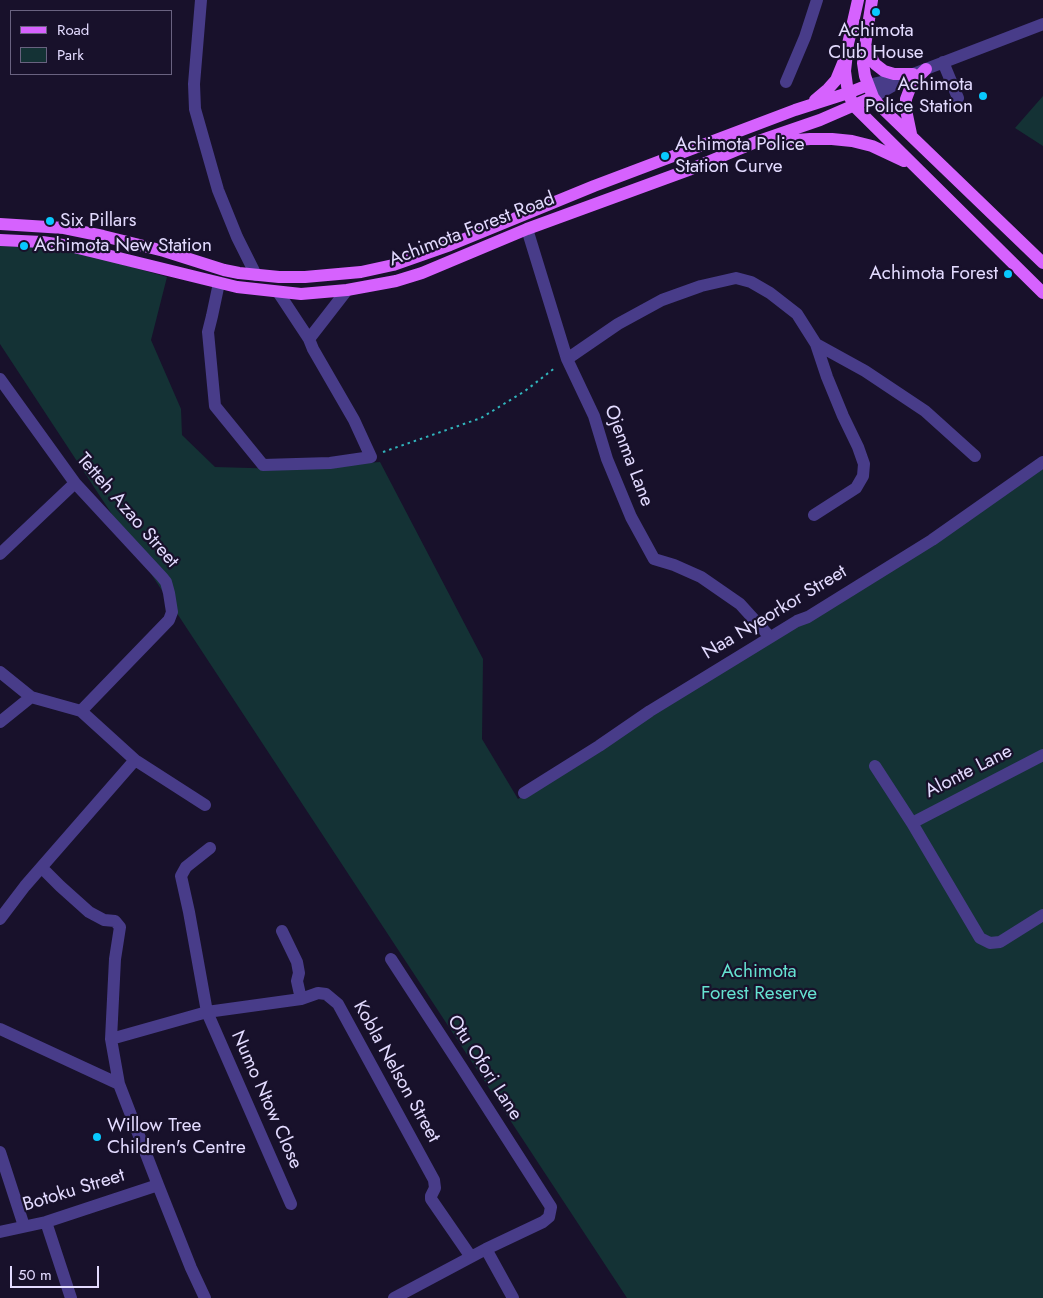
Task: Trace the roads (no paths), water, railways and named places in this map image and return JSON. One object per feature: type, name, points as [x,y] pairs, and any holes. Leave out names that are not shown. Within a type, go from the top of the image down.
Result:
[{"type":"main road","points":[[795,110],[819,98],[836,80],[848,44],[858,0]]},
{"type":"main road","points":[[872,0],[865,45],[864,69],[871,91],[880,105],[1043,263]]},
{"type":"main road","points":[[848,44],[845,71],[848,93],[854,106],[1043,293]]},
{"type":"main road","points":[[865,45],[875,64],[884,71],[894,74],[913,74]]},
{"type":"main road","points":[[910,134],[906,99],[912,83],[926,69]]},
{"type":"main road","name":"Achimota Forest Road","points":[[0,224],[64,228],[164,251],[224,270],[256,275],[279,277],[361,272],[393,265],[450,245],[594,186],[795,110],[848,93],[871,91]]},
{"type":"main road","name":"Achimota Forest Road","points":[[0,240],[42,242],[70,246],[236,287],[301,294],[347,290],[396,281],[422,273],[526,230],[691,169],[756,142],[820,120],[854,106],[871,91]]},
{"type":"main road","points":[[756,142],[832,139],[852,142],[872,146],[916,167]]},
{"type":"street","points":[[201,0],[194,84],[195,109],[218,190],[237,237],[256,275]]},
{"type":"street","points":[[786,82],[805,38],[817,0]]},
{"type":"street","points":[[871,91],[1043,24]]},
{"type":"street","points":[[943,62],[958,98]]},
{"type":"street","name":"Ojenma Lane","points":[[526,230],[567,359],[594,416],[607,459],[631,517],[654,559],[674,564],[700,577],[740,604],[770,637]]},
{"type":"street","points":[[567,359],[618,324],[662,300],[701,286],[736,278],[751,282],[770,293],[797,314],[816,344],[864,464],[863,476],[856,488],[814,515]]},
{"type":"street","points":[[218,283],[208,332],[215,406],[263,465],[330,462],[371,457],[354,420],[310,339],[278,292]]},
{"type":"street","points":[[310,339],[347,290]]},
{"type":"street","points":[[816,344],[865,371],[925,411],[975,456]]},
{"type":"street","name":"Tetteh Azao Street","points":[[0,379],[75,483],[162,577],[166,582],[169,593],[172,612],[169,620],[81,711]]},
{"type":"street","name":"Naa Nyeorkor Street","points":[[524,793],[599,746],[650,711],[770,637],[797,621],[808,617],[932,540],[1043,462]]},
{"type":"street","points":[[0,554],[75,483]]},
{"type":"street","points":[[0,672],[31,697],[81,711],[135,760],[206,805]]},
{"type":"street","points":[[0,722],[31,697]]},
{"type":"street","name":"Alonte Lane","points":[[912,823],[1043,755]]},
{"type":"street","points":[[0,919],[25,886],[135,760]]},
{"type":"street","points":[[875,766],[912,823],[980,938],[990,943],[1000,942],[1043,916]]},
{"type":"street","name":"Numo Ntow Close","points":[[210,848],[186,867],[181,876],[207,1012],[292,1204]]},
{"type":"street","points":[[42,868],[90,912],[104,920],[114,921],[120,927],[115,959],[111,1039],[119,1084],[204,1298]]},
{"type":"street","points":[[282,931],[297,962],[299,973],[297,981],[301,999]]},
{"type":"street","name":"Otu Ofori Lane","points":[[391,959],[551,1207],[549,1216],[543,1222],[486,1248]]},
{"type":"street","name":"Kobla Nelson Street","points":[[111,1039],[207,1012],[301,999],[318,993],[326,994],[333,998],[434,1180],[435,1188],[431,1199],[471,1257]]},
{"type":"street","points":[[0,1029],[119,1084]]},
{"type":"street","points":[[0,1152],[24,1226]]},
{"type":"street","name":"Botoku Street","points":[[0,1232],[46,1222],[158,1185]]},
{"type":"street","points":[[46,1222],[71,1298]]},
{"type":"street","points":[[394,1298],[486,1248],[513,1298]]},
{"type":"place","name":"Achimota Club House","points":[[876,12]]},
{"type":"place","name":"Achimota Police Station","points":[[983,96]]},
{"type":"place","name":"Achimota Police Station Curve","points":[[665,156]]},
{"type":"place","name":"Six Pillars","points":[[50,221]]},
{"type":"place","name":"Achimota New Station","points":[[24,246]]},
{"type":"place","name":"Achimota Forest","points":[[1008,274]]},
{"type":"place","name":"Willow Tree Children's Centre","points":[[97,1137]]},
{"type":"park label","name":"Achimota Forest Reserve","points":[[759,983]]}]
